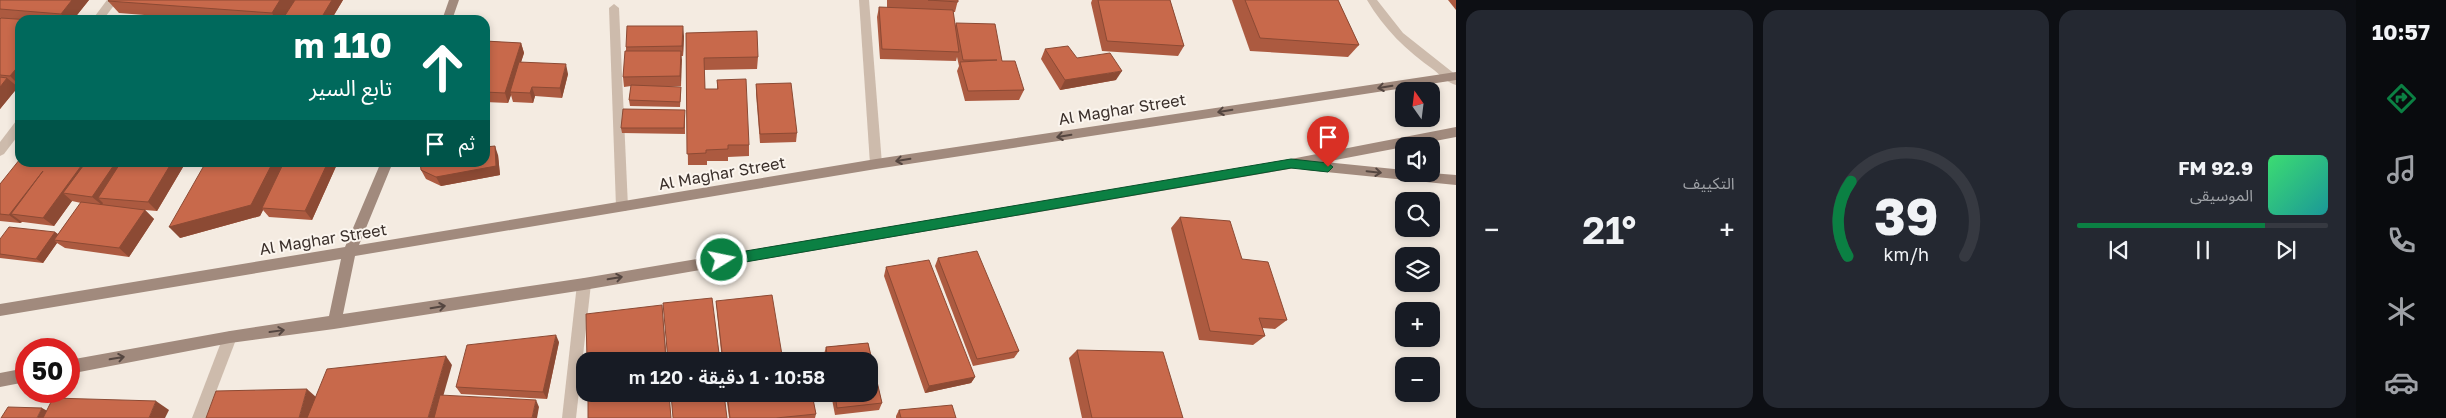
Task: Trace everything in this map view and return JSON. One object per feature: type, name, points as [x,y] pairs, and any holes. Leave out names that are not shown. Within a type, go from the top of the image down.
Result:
[{"type":"main road","points":[[449,15],[454,0]]},
{"type":"main road","name":"Al Maghar Street","points":[[0,310],[622,208],[876,164],[1454,78]]},
{"type":"main road","points":[[80,365],[230,337],[334,323],[584,284],[1291,164],[1456,132]]},
{"type":"main road","points":[[1291,164],[1456,180]]},
{"type":"main road","points":[[334,323],[349,253],[385,167]]},
{"type":"main road","points":[[0,380],[15,377]]},
{"type":"street","points":[[101,15],[113,0]]},
{"type":"street","points":[[864,0],[876,164]]},
{"type":"street","points":[[1372,0],[1389,26],[1405,44],[1454,78],[1456,89]]},
{"type":"street","points":[[614,8],[622,208]]},
{"type":"street","points":[[0,151],[15,131]]},
{"type":"street","points":[[569,418],[584,284]]},
{"type":"street","points":[[199,418],[230,337]]},
{"type":"building","points":[[0,0],[72,0],[61,14],[0,9]]},
{"type":"building","points":[[109,0],[280,0],[272,13]]},
{"type":"building","points":[[295,0],[332,0],[323,15],[285,15]]},
{"type":"building","points":[[928,0],[958,0],[958,2]]},
{"type":"building","points":[[1098,0],[1170,0],[1184,46],[1107,41]]},
{"type":"building","points":[[1245,0],[1338,0],[1359,45],[1260,38]]},
{"type":"building","points":[[879,7],[953,10],[959,52],[882,49]]},
{"type":"building","points":[[0,19],[15,19],[15,70],[10,76],[0,75]]},
{"type":"building","points":[[956,23],[995,24],[1002,61],[1015,61],[1024,90],[968,91],[960,62],[997,60],[963,60]]},
{"type":"building","points":[[627,26],[683,26],[682,46],[626,47]]},
{"type":"building","points":[[757,31],[758,57],[704,58],[705,89],[718,89],[717,80],[746,79],[749,145],[728,145],[728,149],[706,150],[706,153],[687,154],[686,33]]},
{"type":"building","points":[[490,41],[521,43],[505,93],[490,92]]},
{"type":"building","points":[[1068,46],[1077,58],[1110,53],[1122,71],[1065,80],[1045,49]]},
{"type":"building","points":[[625,51],[681,51],[680,76],[623,77]]},
{"type":"building","points":[[519,62],[566,64],[560,88],[532,87],[530,93],[510,92]]},
{"type":"building","points":[[0,77],[7,78],[0,87]]},
{"type":"building","points":[[791,83],[797,133],[760,134],[756,84]]},
{"type":"building","points":[[631,85],[681,87],[680,102],[629,100]]},
{"type":"building","points":[[623,109],[685,110],[684,128],[621,128]]},
{"type":"building","points":[[490,146],[495,146],[496,166],[436,177],[421,170],[421,167],[490,167]]},
{"type":"building","points":[[15,165],[15,167],[80,167],[43,218],[11,214],[43,171],[9,215],[0,214],[0,184]]},
{"type":"building","points":[[82,167],[113,167],[92,197],[63,193]]},
{"type":"building","points":[[118,167],[169,167],[148,202],[98,198]]},
{"type":"building","points":[[203,167],[270,167],[251,205],[169,227]]},
{"type":"building","points":[[282,167],[326,167],[305,211],[262,208]]},
{"type":"building","points":[[81,202],[145,210],[119,248],[54,240]]},
{"type":"building","points":[[1180,217],[1230,221],[1242,259],[1268,262],[1287,320],[1259,318],[1265,336],[1210,331]]},
{"type":"building","points":[[9,227],[55,232],[36,259],[0,254],[0,239]]},
{"type":"building","points":[[977,251],[1019,351],[977,359],[938,258]]},
{"type":"building","points":[[929,260],[975,377],[929,386],[886,267]]},
{"type":"building","points":[[772,295],[782,352],[722,352],[716,301]]},
{"type":"building","points":[[712,298],[719,352],[667,352],[663,303]]},
{"type":"building","points":[[662,305],[665,352],[587,352],[586,314]]},
{"type":"building","points":[[556,335],[543,392],[456,387],[467,345]]},
{"type":"building","points":[[868,343],[870,352],[827,352],[826,347]]},
{"type":"building","points":[[1077,350],[1163,352],[1183,418],[1092,418]]},
{"type":"building","points":[[446,356],[428,418],[307,418],[327,369]]},
{"type":"building","points":[[878,386],[882,403],[837,408],[836,402],[878,402]]},
{"type":"building","points":[[307,389],[299,418],[206,418],[216,391]]},
{"type":"building","points":[[440,395],[536,400],[532,418],[434,418]]},
{"type":"building","points":[[80,399],[156,401],[149,418],[43,418],[50,403],[80,403]]},
{"type":"building","points":[[588,402],[670,402],[671,418],[588,418]]},
{"type":"building","points":[[672,402],[725,402],[727,418],[673,418]]},
{"type":"building","points":[[728,402],[814,402],[816,414],[776,418],[730,418]]},
{"type":"building","points":[[952,405],[956,418],[901,418],[899,410]]},
{"type":"building","points":[[8,407],[42,408],[37,418],[1,418]]},
{"type":"route","points":[[722,260],[1291,164],[1328,167]]}]
